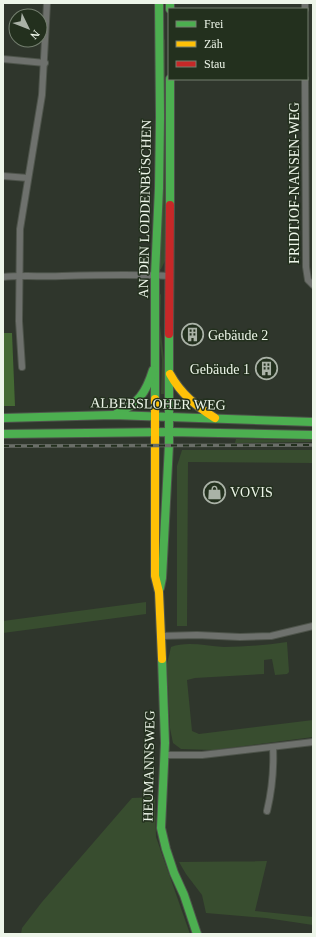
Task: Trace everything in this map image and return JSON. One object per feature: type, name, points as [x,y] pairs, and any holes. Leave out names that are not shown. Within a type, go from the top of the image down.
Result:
[{"type":"main road","name":"AN DEN LODDENBÜSCHEN","points":[[154,433],[156,362],[155,275],[159,188],[159,3]]},
{"type":"main road","name":"AN DEN LODDENBÜSCHEN","points":[[170,80],[170,432]]},
{"type":"main road","points":[[112,415],[124,411],[141,398],[147,388],[156,362]]},
{"type":"main road","points":[[169,372],[185,397],[215,418]]},
{"type":"main road","name":"ALBERSLOHER WEG","points":[[3,418],[112,415],[313,422]]},
{"type":"main road","name":"ALBERSLOHER WEG","points":[[3,434],[170,432],[313,435]]},
{"type":"main road","name":"HEUMANNSWEG","points":[[159,592],[162,578],[170,432]]},
{"type":"main road","name":"HEUMANNSWEG","points":[[154,433],[155,576],[159,592],[164,754],[161,828],[174,873],[184,895],[197,934]]},
{"type":"street","points":[[22,367],[18,321],[20,229],[42,95],[45,63],[47,3]]},
{"type":"street","points":[[3,59],[45,63]]},
{"type":"street","name":"FRIDTJOF-NANSEN-WEG","points":[[305,80],[306,267],[308,280],[313,285]]},
{"type":"street","points":[[3,176],[28,178]]},
{"type":"street","points":[[3,277],[19,275],[169,276]]},
{"type":"street","points":[[160,636],[271,636],[313,626]]},
{"type":"street","points":[[164,754],[202,755],[313,742]]},
{"type":"street","points":[[267,811],[272,784],[273,747]]},
{"type":"green space","points":[[165,39],[165,261],[160,269],[160,240],[162,227],[163,41]]},
{"type":"green space","points":[[159,292],[161,295],[160,325],[164,359],[164,394],[161,394],[162,360],[158,325]]},
{"type":"green space","points":[[3,333],[12,333],[15,406],[3,406]]},
{"type":"green space","points":[[236,439],[313,440],[313,442],[235,443]]},
{"type":"green space","points":[[182,450],[313,450],[313,463],[188,462],[187,626],[177,626],[177,466]]},
{"type":"green space","points":[[146,602],[146,614],[3,633],[3,621]]},
{"type":"green space","points":[[287,642],[289,672],[287,674],[275,675],[272,659],[264,660],[264,674],[195,678],[187,680],[192,731],[199,734],[313,720],[313,737],[213,750],[181,749],[173,743],[170,728],[167,664],[171,647],[190,644],[240,647]]},
{"type":"green space","points":[[155,797],[156,837],[190,934],[21,934],[22,928],[42,902],[132,798]]},
{"type":"green space","points":[[267,861],[255,911],[313,917],[313,925],[266,918],[206,913],[202,895],[179,862]]},
{"type":"railway","points":[[3,446],[313,445]]},
{"type":"traffic: fast","points":[[155,399],[155,275],[159,188],[160,117],[159,3]]},
{"type":"traffic: fast","points":[[170,3],[170,8]]},
{"type":"traffic: fast","points":[[170,80],[170,205]]},
{"type":"traffic: fast","points":[[160,588],[162,578],[169,445],[169,334]]},
{"type":"traffic: fast","points":[[116,414],[136,402],[144,391],[153,370]]},
{"type":"traffic: fast","points":[[3,418],[113,415],[313,422]]},
{"type":"traffic: fast","points":[[3,434],[170,432],[313,435]]},
{"type":"traffic: fast","points":[[162,659],[165,743],[161,828],[174,873],[184,895],[197,934]]},
{"type":"traffic: slow","points":[[170,374],[179,388],[190,399],[215,418]]},
{"type":"traffic: slow","points":[[155,399],[155,576],[159,592],[162,659]]},
{"type":"traffic: jam","points":[[169,334],[170,205]]},
{"type":"place","name":"Gebäude 2","points":[[193,335]]},
{"type":"place","name":"Gebäude 1","points":[[266,369]]},
{"type":"place","name":"VOVIS","points":[[215,492]]}]
